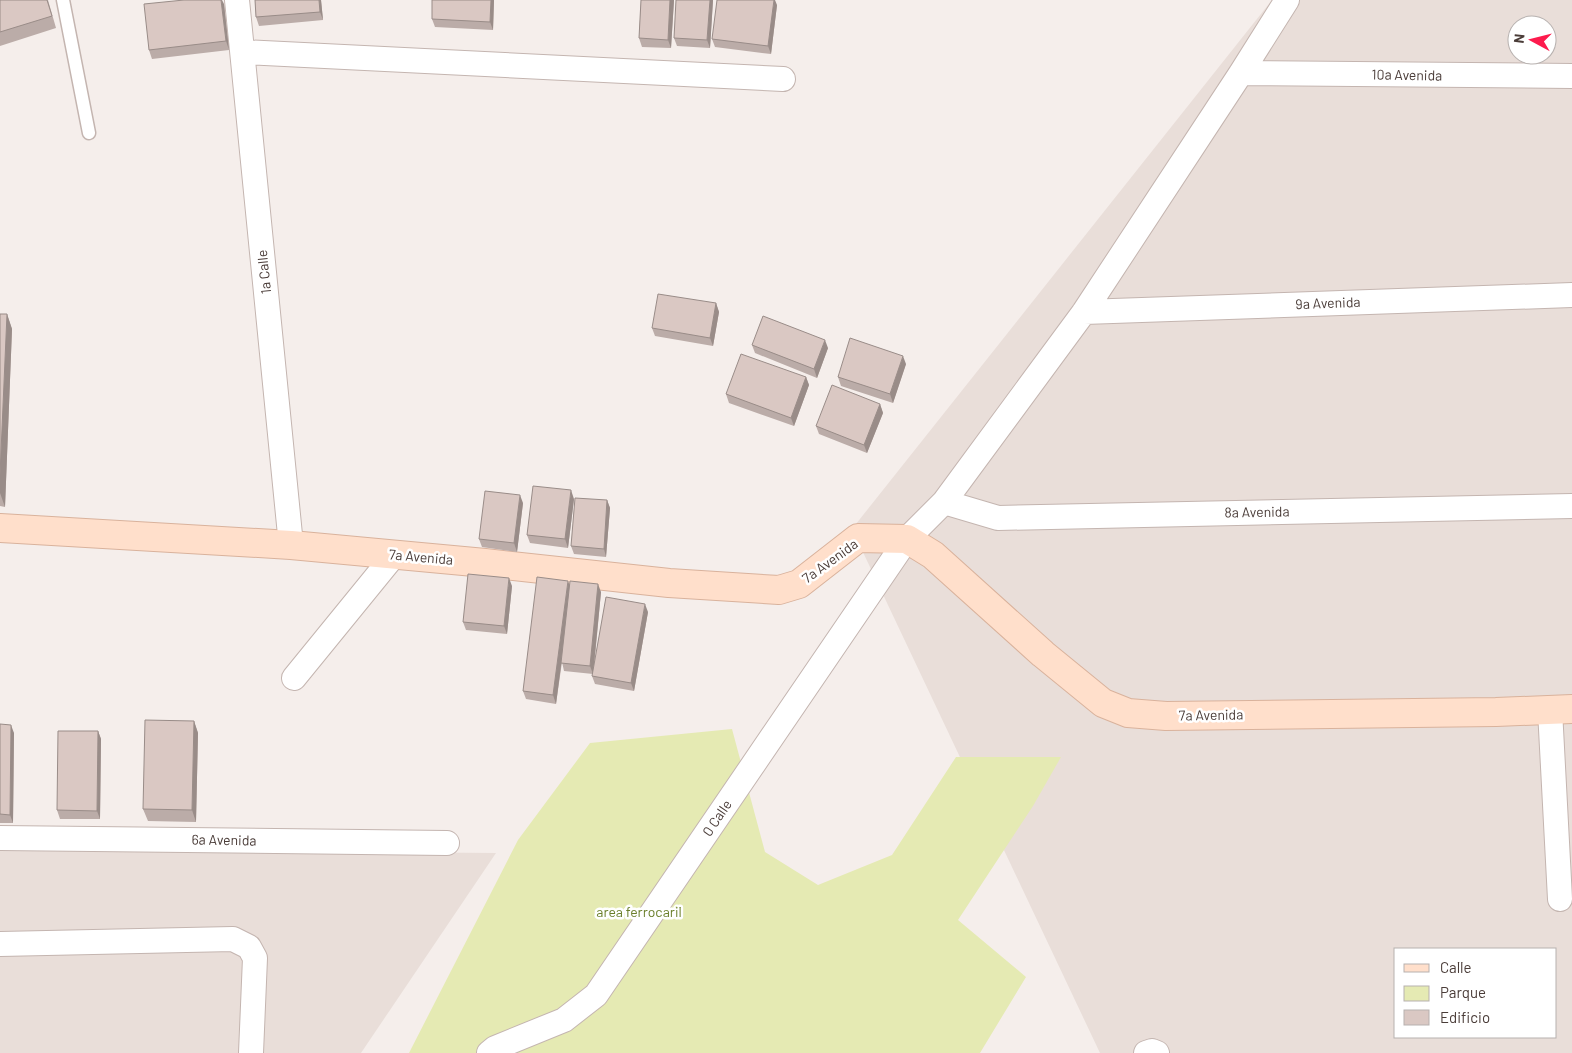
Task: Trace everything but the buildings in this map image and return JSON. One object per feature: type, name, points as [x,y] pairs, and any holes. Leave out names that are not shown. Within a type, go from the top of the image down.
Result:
[{"type":"street","name":"1a Calle","points":[[237,0],[291,545]]},
{"type":"street","name":"0 Calle","points":[[489,1053],[495,1048],[564,1020],[596,995],[907,539],[944,502],[1084,312],[1287,0]]},
{"type":"street","points":[[243,52],[783,80]]},
{"type":"street","name":"10a Avenida","points":[[1241,73],[1572,76]]},
{"type":"street","name":"9a Avenida","points":[[1084,312],[1572,295]]},
{"type":"street","name":"8a Avenida","points":[[944,502],[998,518],[1572,506]]},
{"type":"street","name":"7a Avenida","points":[[0,528],[291,545],[669,582],[779,590],[799,584],[858,538],[907,539],[934,555],[1043,654],[1103,703],[1128,713],[1176,716],[1496,712],[1561,709]]},
{"type":"street","points":[[294,678],[395,554]]},
{"type":"street","points":[[1560,898],[1561,709]]},
{"type":"street","name":"6a Avenida","points":[[0,838],[447,843]]},
{"type":"street","points":[[0,944],[233,939],[250,947],[255,958],[251,1053]]},
{"type":"street","points":[[1146,1053],[1152,1051],[1157,1053]]},
{"type":"lane","points":[[62,0],[89,133]]},
{"type":"shaded area","points":[[1272,0],[1572,0],[1572,1053],[1100,1053],[852,529]]},
{"type":"shaded area","points":[[0,849],[496,853],[361,1053],[0,1053]]},
{"type":"green space","name":"area ferrocaril","points":[[732,729],[765,852],[818,885],[892,855],[956,757],[1061,757],[1033,806],[958,920],[1026,977],[980,1053],[409,1053],[518,840],[590,743]]}]
